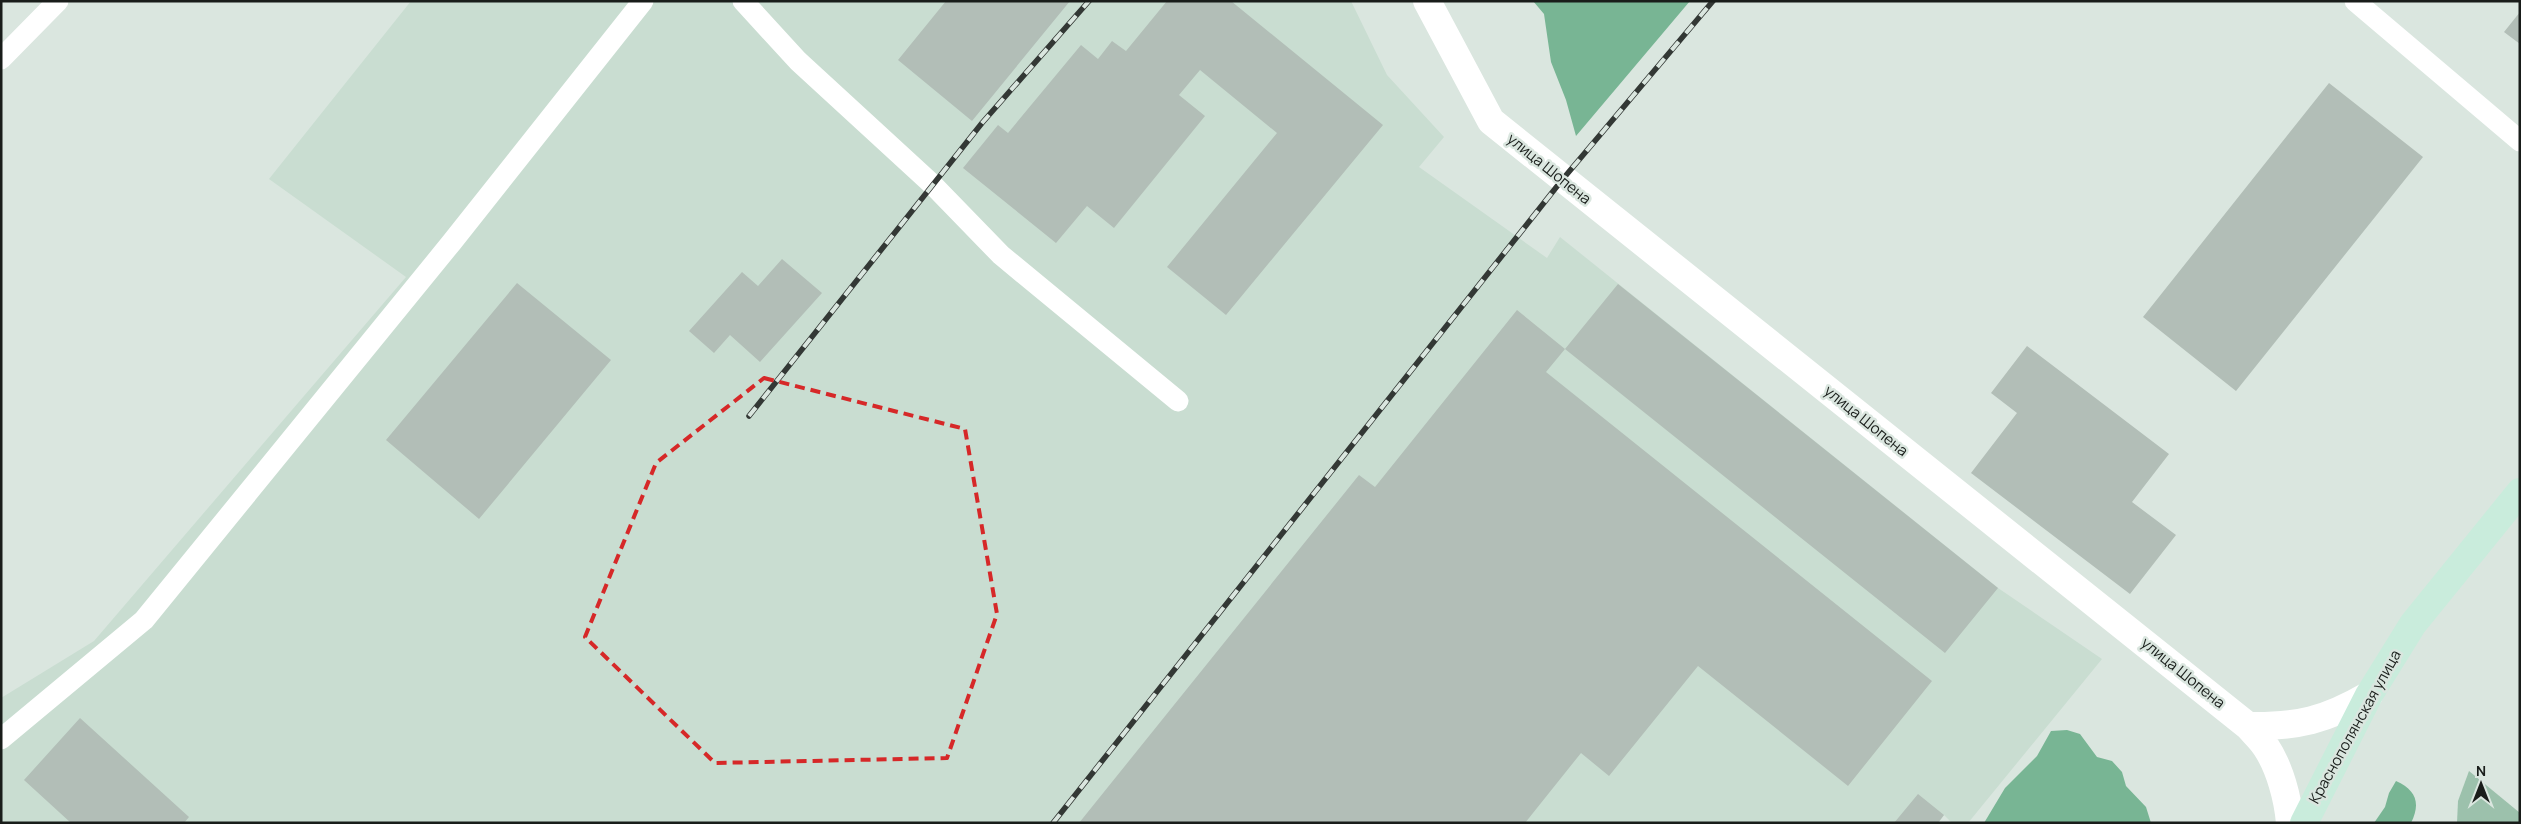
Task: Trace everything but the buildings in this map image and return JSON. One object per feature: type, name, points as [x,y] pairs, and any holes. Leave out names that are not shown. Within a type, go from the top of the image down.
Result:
[{"type":"main road","name":"Краснополянская улица","points":[[2304,823],[2369,695],[2412,624],[2520,492]]},
{"type":"street","name":"улица Шопена","points":[[1427,1],[1491,121],[2248,726],[2266,747],[2278,774],[2289,810],[2290,823]]},
{"type":"street","points":[[2248,726],[2278,726],[2309,721],[2338,712],[2369,695]]},
{"type":"lane","points":[[1,59],[58,1]]},
{"type":"lane","points":[[1,739],[144,620],[452,242],[643,1]]},
{"type":"lane","points":[[743,1],[798,61],[933,185],[1001,255],[1178,401]]},
{"type":"lane","points":[[2355,1],[2520,141]]},
{"type":"highlighted area","points":[[764,378],[965,429],[997,614],[947,758],[715,763],[585,637],[656,463]]},
{"type":"shaded area","points":[[411,1],[1351,1],[1387,75],[1444,137],[1419,167],[1547,258],[1560,237],[1998,588],[2102,659],[1968,823],[1952,823],[1944,815],[1938,823],[1,823],[1,698],[94,641],[406,277],[269,179]]},
{"type":"green space","points":[[1533,1],[1690,1],[1576,136],[1566,100],[1551,62],[1544,14]]},
{"type":"green space","points":[[2067,730],[2080,734],[2097,757],[2112,761],[2122,772],[2126,786],[2146,807],[2151,823],[1984,823],[2005,788],[2037,756],[2051,731]]},
{"type":"green space","points":[[2469,771],[2520,813],[2520,823],[2457,823],[2458,801]]},
{"type":"green space","points":[[2396,781],[2408,789],[2415,798],[2416,809],[2411,823],[2374,823],[2385,807],[2389,793]]},
{"type":"railway","points":[[749,416],[982,123],[1089,1]]},
{"type":"railway","points":[[1053,823],[1562,180],[1713,1]]}]
